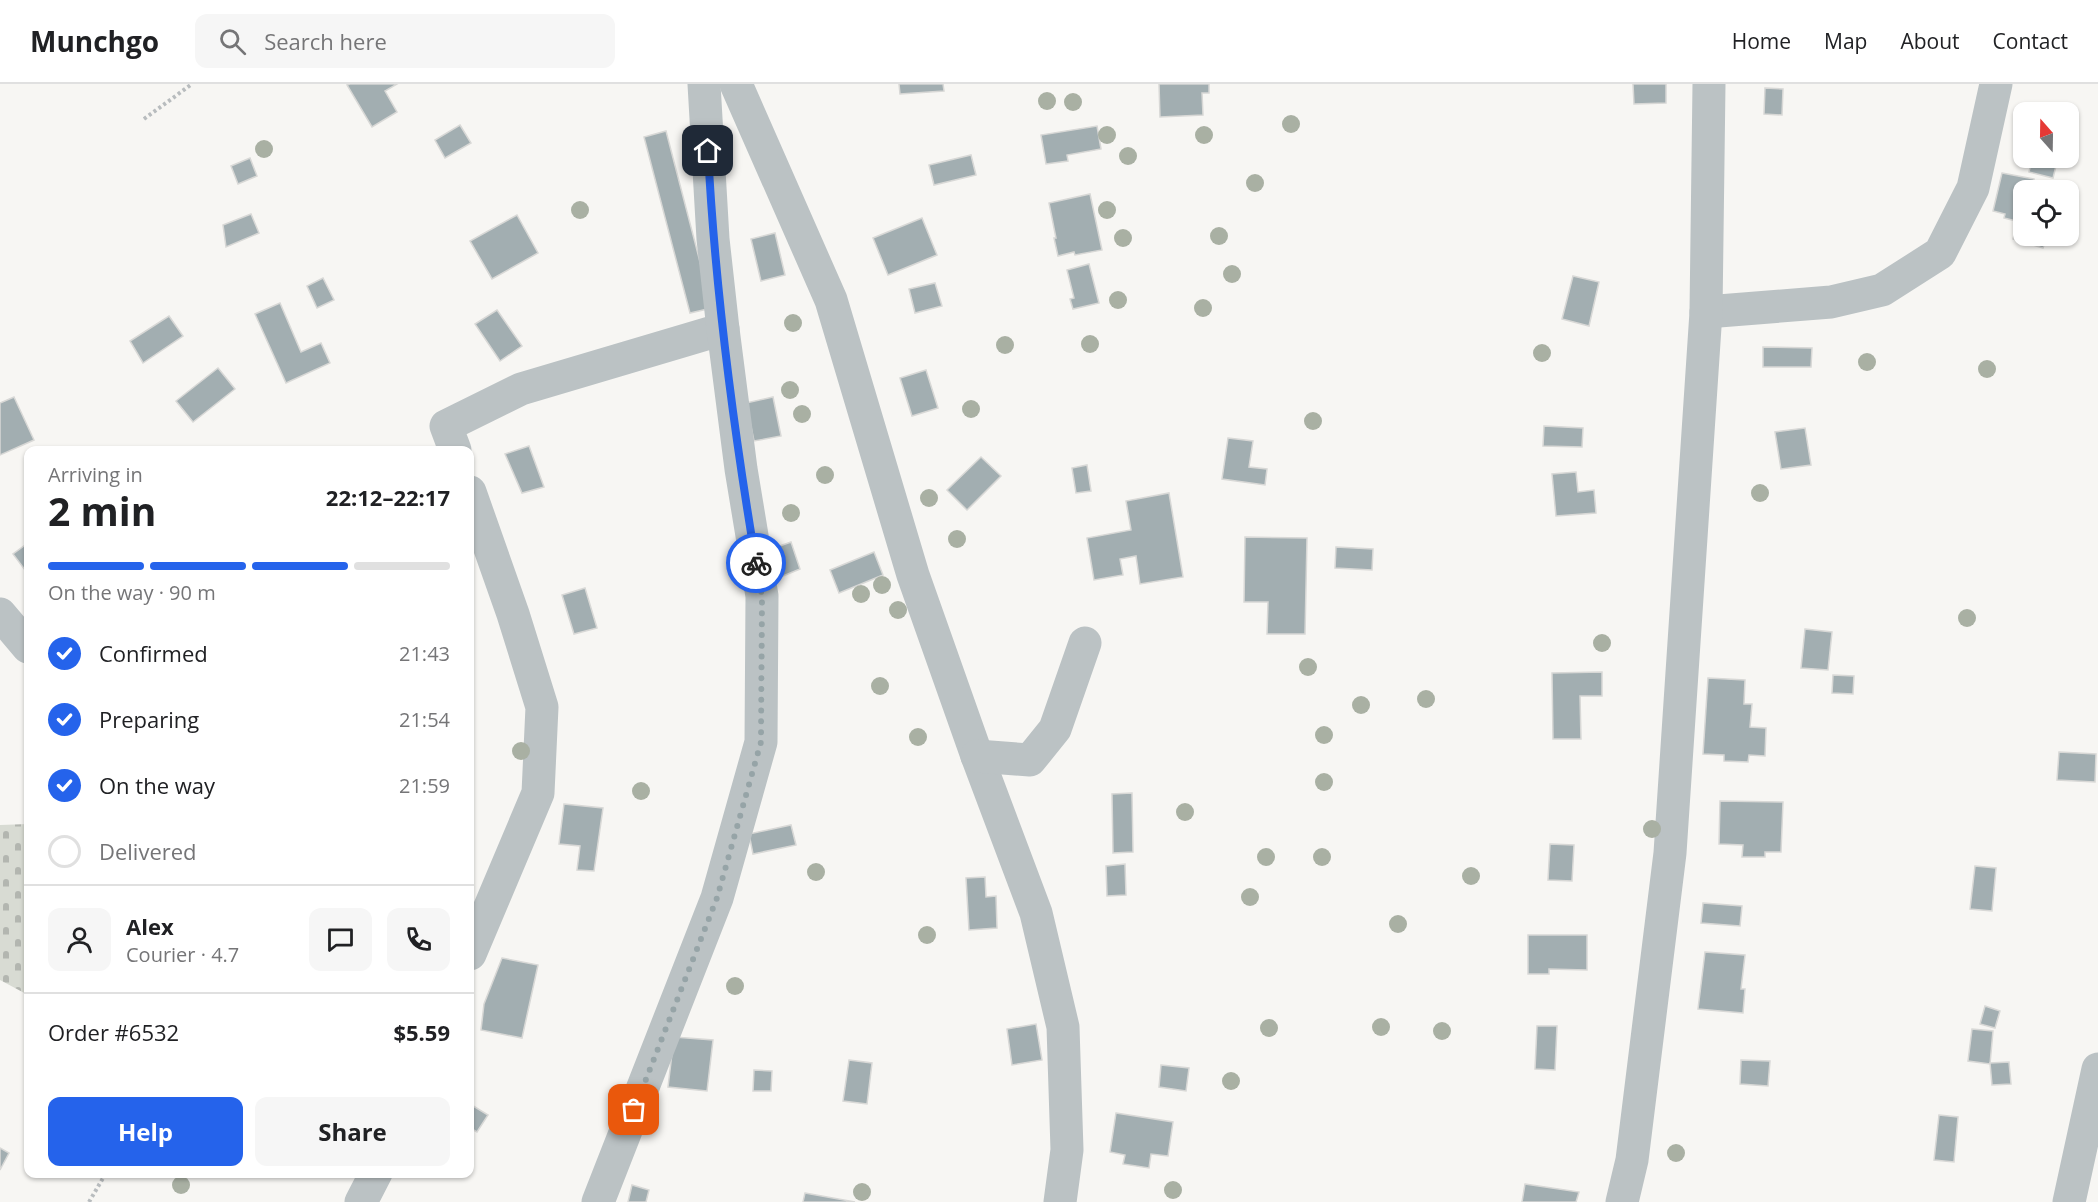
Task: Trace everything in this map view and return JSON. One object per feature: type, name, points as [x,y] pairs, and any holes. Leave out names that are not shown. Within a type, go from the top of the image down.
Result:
[{"type":"street","points":[[598,1202],[717,898],[761,742],[762,596],[741,469],[723,329],[713,240],[704,84]]},
{"type":"street","points":[[736,84],[831,300],[913,575],[976,756],[1036,913],[1063,1027],[1067,1150],[1060,1202]]},
{"type":"street","points":[[1622,1202],[1632,1160],[1670,853],[1707,312],[1709,84]]},
{"type":"street","points":[[1707,312],[1831,302],[1882,290],[1940,253],[1973,188],[1996,84]]},
{"type":"street","points":[[454,446],[446,426],[521,389],[723,329]]},
{"type":"street","points":[[474,503],[513,614],[542,707],[538,793],[474,945]]},
{"type":"street","points":[[0,614],[24,642]]},
{"type":"street","points":[[976,756],[1030,760],[1055,729],[1084,643]]},
{"type":"street","points":[[2069,1202],[2098,1069]]},
{"type":"street","points":[[361,1202],[373,1178]]},
{"type":"path","points":[[144,119],[192,84]]},
{"type":"path","points":[[89,1202],[103,1178]]},
{"type":"green space","points":[[24,824],[24,993],[0,980],[0,825]]},
{"type":"building","points":[[397,84],[385,91],[397,112],[372,127],[347,85]]},
{"type":"building","points":[[899,84],[943,84],[944,91],[900,94]]},
{"type":"building","points":[[1159,84],[1209,84],[1209,93],[1202,93],[1203,115],[1160,117]]},
{"type":"building","points":[[1633,84],[1666,84],[1666,103],[1634,104]]},
{"type":"building","points":[[1765,88],[1783,89],[1782,115],[1764,114]]},
{"type":"building","points":[[460,125],[471,143],[445,158],[435,140]]},
{"type":"building","points":[[1097,126],[1101,149],[1067,155],[1068,161],[1046,164],[1041,135]]},
{"type":"building","points":[[666,131],[712,308],[690,313],[644,137]]},
{"type":"building","points":[[971,155],[976,175],[934,185],[929,165]]},
{"type":"building","points":[[250,158],[257,176],[238,184],[231,166]]},
{"type":"building","points":[[2030,168],[2056,168],[2053,178],[2029,172]]},
{"type":"building","points":[[2002,173],[2034,179],[2013,180],[2013,220],[2004,218],[2005,214],[1993,211]]},
{"type":"building","points":[[1090,194],[1102,250],[1075,255],[1074,252],[1058,256],[1049,203]]},
{"type":"building","points":[[251,214],[259,233],[226,247],[223,225]]},
{"type":"building","points":[[517,215],[538,253],[492,279],[470,241]]},
{"type":"building","points":[[922,218],[937,255],[888,275],[873,238]]},
{"type":"building","points":[[775,233],[785,275],[761,281],[751,239]]},
{"type":"building","points":[[1089,264],[1099,303],[1073,309],[1070,299],[1074,298],[1067,270]]},
{"type":"building","points":[[1573,276],[1599,282],[1589,326],[1562,319]]},
{"type":"building","points":[[323,278],[334,300],[317,308],[307,286]]},
{"type":"building","points":[[935,283],[942,306],[915,313],[909,289]]},
{"type":"building","points":[[280,303],[301,352],[321,343],[330,363],[286,383],[255,314]]},
{"type":"building","points":[[497,310],[522,346],[500,361],[475,324]]},
{"type":"building","points":[[169,316],[183,336],[143,363],[130,341]]},
{"type":"building","points":[[1763,347],[1812,348],[1811,367],[1763,367]]},
{"type":"building","points":[[218,368],[235,389],[193,422],[176,401]]},
{"type":"building","points":[[926,370],[938,408],[912,416],[900,378]]},
{"type":"building","points":[[14,397],[34,440],[0,455],[0,403]]},
{"type":"building","points":[[773,397],[781,436],[754,441],[746,403]]},
{"type":"building","points":[[1544,426],[1583,428],[1582,447],[1543,446]]},
{"type":"building","points":[[1805,428],[1811,465],[1781,469],[1775,432]]},
{"type":"building","points":[[1228,438],[1253,441],[1249,467],[1267,469],[1265,485],[1222,479]]},
{"type":"building","points":[[529,446],[544,487],[522,493],[505,454]]},
{"type":"building","points":[[981,457],[1001,476],[967,510],[947,490]]},
{"type":"building","points":[[1087,465],[1091,491],[1076,493],[1072,468]]},
{"type":"building","points":[[1576,472],[1578,492],[1594,490],[1596,513],[1556,516],[1552,474]]},
{"type":"building","points":[[1169,493],[1183,577],[1140,584],[1136,556],[1120,559],[1123,575],[1094,580],[1087,538],[1131,530],[1126,501]]},
{"type":"building","points":[[1245,537],[1307,538],[1305,634],[1267,634],[1268,602],[1244,602]]},
{"type":"building","points":[[791,542],[800,569],[783,576],[774,548]]},
{"type":"building","points":[[24,546],[24,569],[13,554]]},
{"type":"building","points":[[1336,547],[1373,549],[1372,570],[1335,568]]},
{"type":"building","points":[[874,552],[883,575],[839,593],[830,570]]},
{"type":"building","points":[[585,588],[597,628],[574,634],[562,595]]},
{"type":"building","points":[[1805,629],[1832,632],[1828,670],[1801,668]]},
{"type":"building","points":[[1602,672],[1602,696],[1580,696],[1581,739],[1553,739],[1552,673]]},
{"type":"building","points":[[1833,675],[1854,676],[1853,694],[1832,693]]},
{"type":"building","points":[[1708,678],[1745,680],[1744,704],[1752,704],[1750,727],[1766,728],[1765,756],[1749,755],[1748,762],[1724,761],[1724,755],[1703,754]]},
{"type":"building","points":[[2059,752],[2096,754],[2095,782],[2057,780]]},
{"type":"building","points":[[1132,793],[1133,852],[1113,853],[1112,794]]},
{"type":"building","points":[[1720,801],[1783,802],[1781,852],[1765,852],[1765,857],[1742,857],[1743,845],[1719,844]]},
{"type":"building","points":[[564,804],[603,808],[594,871],[577,870],[580,846],[559,844]]},
{"type":"building","points":[[791,825],[796,845],[753,854],[749,834]]},
{"type":"building","points":[[1550,844],[1574,845],[1572,881],[1548,880]]},
{"type":"building","points":[[1125,864],[1126,895],[1107,896],[1106,866]]},
{"type":"building","points":[[1975,866],[1996,868],[1992,911],[1970,909]]},
{"type":"building","points":[[985,877],[986,897],[996,896],[997,928],[969,930],[966,878]]},
{"type":"building","points":[[1703,903],[1742,906],[1740,926],[1701,923]]},
{"type":"building","points":[[1528,935],[1587,935],[1587,970],[1549,969],[1549,974],[1528,974]]},
{"type":"building","points":[[1705,952],[1745,955],[1741,989],[1745,989],[1743,1013],[1698,1009]]},
{"type":"building","points":[[502,958],[538,965],[522,1038],[481,1030],[484,1004]]},
{"type":"building","points":[[1985,1006],[2000,1011],[1995,1028],[1980,1024]]},
{"type":"building","points":[[1036,1024],[1042,1060],[1012,1065],[1007,1029]]},
{"type":"building","points":[[1537,1026],[1557,1026],[1555,1070],[1535,1069]]},
{"type":"building","points":[[1972,1029],[1993,1031],[1990,1064],[1968,1061]]},
{"type":"building","points":[[674,1037],[713,1040],[707,1091],[668,1087]]},
{"type":"building","points":[[849,1060],[872,1063],[867,1104],[843,1101]]},
{"type":"building","points":[[1741,1060],[1770,1061],[1768,1086],[1740,1084]]},
{"type":"building","points":[[2009,1062],[2011,1084],[1992,1085],[1990,1063]]},
{"type":"building","points":[[1161,1065],[1189,1068],[1186,1091],[1159,1087]]},
{"type":"building","points":[[754,1070],[772,1071],[771,1091],[753,1091]]},
{"type":"building","points":[[474,1106],[488,1115],[477,1132],[474,1130]]},
{"type":"building","points":[[1116,1113],[1173,1122],[1168,1156],[1151,1154],[1149,1168],[1123,1164],[1125,1155],[1110,1152]]},
{"type":"building","points":[[1939,1115],[1958,1117],[1954,1162],[1934,1160]]},
{"type":"building","points":[[0,1148],[9,1153],[0,1170]]},
{"type":"building","points":[[1525,1184],[1579,1192],[1576,1202],[1522,1202]]},
{"type":"building","points":[[632,1185],[649,1190],[646,1202],[628,1202]]},
{"type":"building","points":[[805,1193],[855,1202],[803,1202]]},
{"type":"way so far","points":[[634,1110],[717,898],[761,742],[762,596],[756,563]]},
{"type":"route","points":[[708,151],[713,240],[723,329],[756,563]]}]
